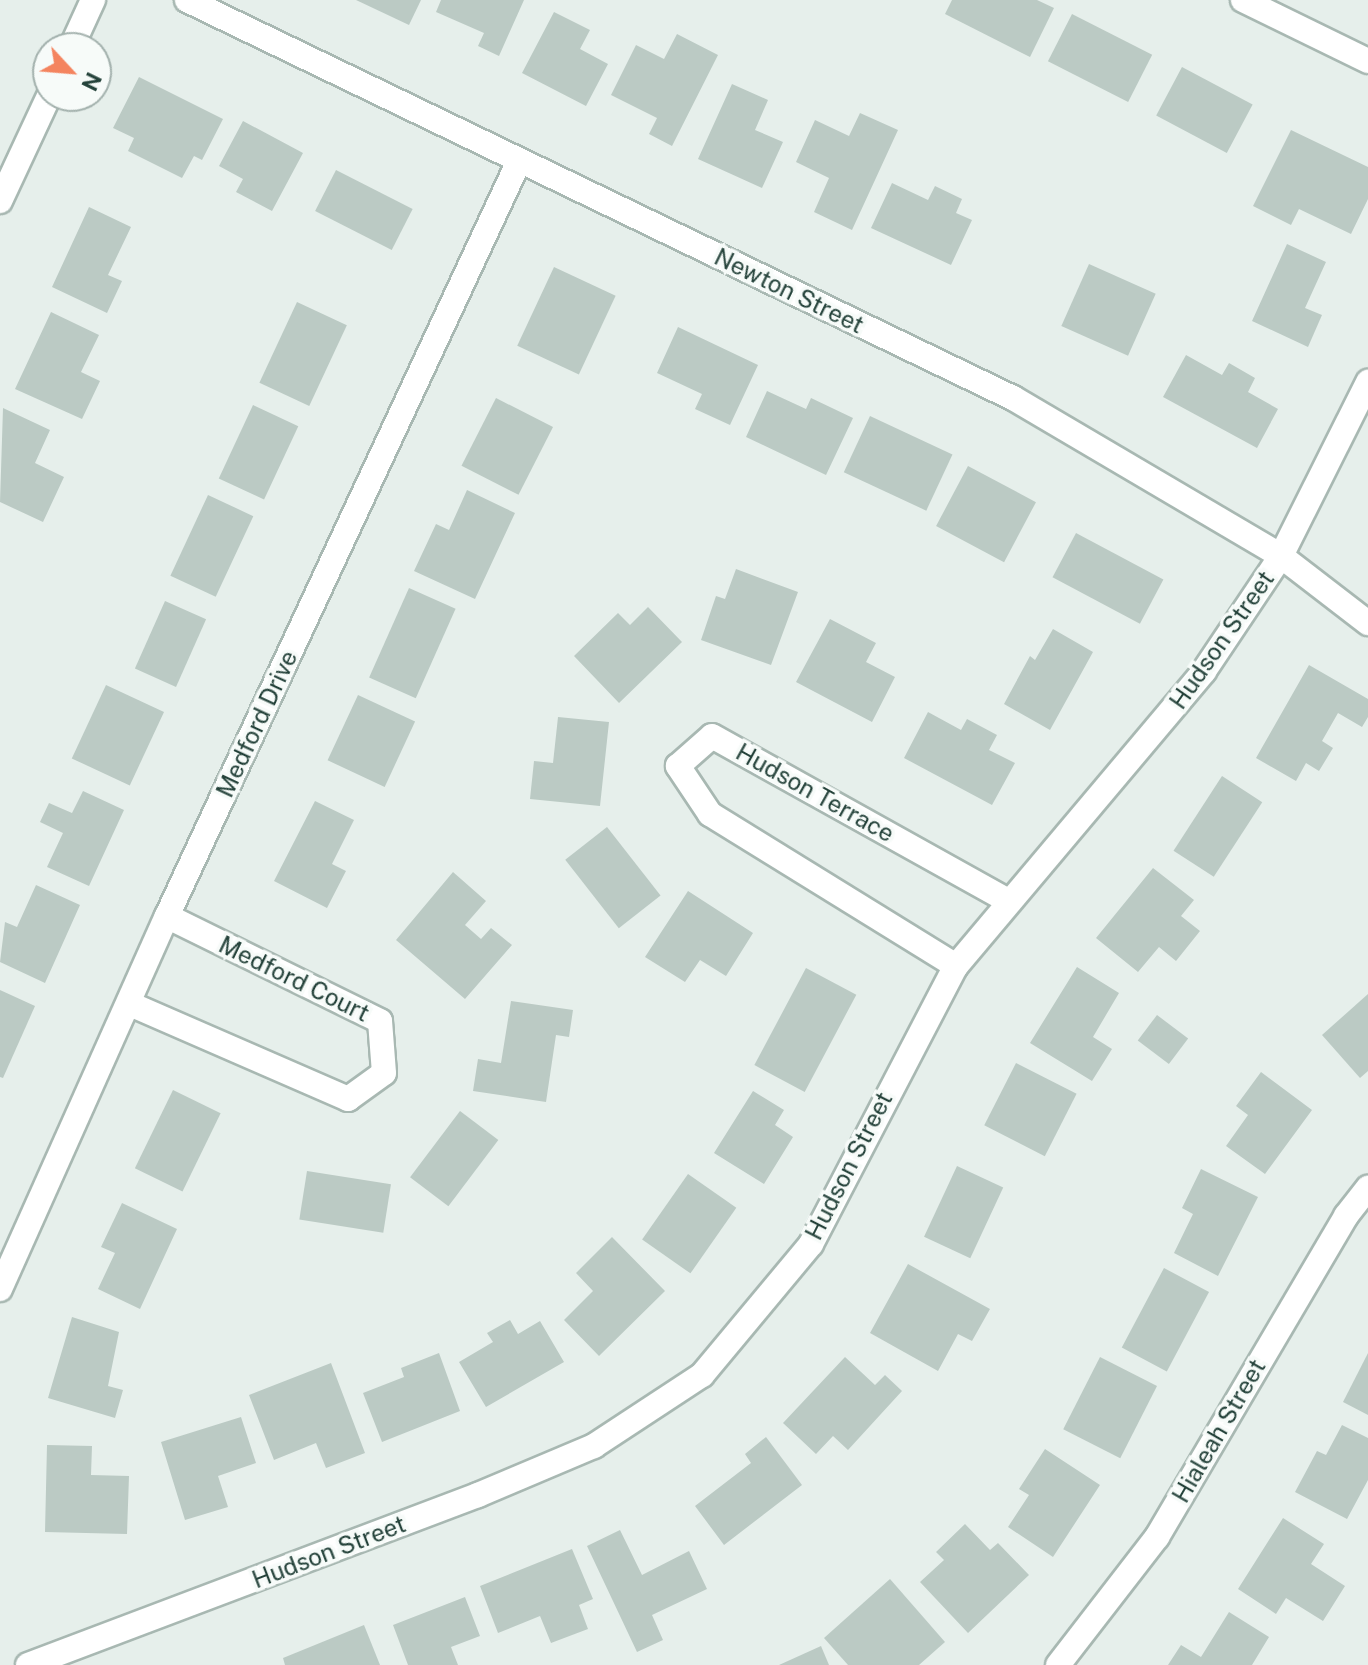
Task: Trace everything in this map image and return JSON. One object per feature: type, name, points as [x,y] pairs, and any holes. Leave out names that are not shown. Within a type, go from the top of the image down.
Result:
[{"type":"street","points":[[78,32],[93,0]]},
{"type":"street","name":"Newton Street","points":[[187,0],[1013,398],[1281,556],[1368,623]]},
{"type":"street","points":[[1243,0],[1368,61]]},
{"type":"street","points":[[0,201],[42,112]]},
{"type":"street","name":"Medford Drive","points":[[0,1289],[167,916],[519,161]]},
{"type":"street","name":"Hudson Street","points":[[28,1665],[536,1471],[594,1446],[702,1375],[811,1244],[956,966],[1204,671],[1281,556],[1368,382]]},
{"type":"street","name":"Hudson Terrace","points":[[956,966],[710,814],[678,766],[712,736],[1008,901]]},
{"type":"street","name":"Medford Court","points":[[130,1004],[348,1099],[384,1073],[380,1021],[167,916]]},
{"type":"street","name":"Hialeah Street","points":[[1058,1665],[1157,1537],[1346,1216],[1368,1188]]},
{"type":"building","points":[[356,0],[421,0],[409,25]]},
{"type":"building","points":[[441,0],[524,0],[499,56],[478,46],[484,33],[436,12]]},
{"type":"building","points":[[952,0],[1037,0],[1054,8],[1030,57],[945,14]]},
{"type":"building","points":[[554,12],[590,30],[580,49],[608,64],[586,106],[522,73]]},
{"type":"building","points":[[1072,14],[1152,55],[1128,102],[1048,61]]},
{"type":"building","points":[[677,34],[718,55],[672,146],[649,134],[657,118],[611,95],[636,45],[664,59]]},
{"type":"building","points":[[1182,67],[1253,105],[1227,153],[1156,116]]},
{"type":"building","points":[[139,77],[223,119],[202,160],[194,156],[182,178],[128,151],[134,138],[113,128]]},
{"type":"building","points":[[732,84],[768,100],[755,130],[783,142],[762,188],[698,159]]},
{"type":"building","points":[[860,113],[898,130],[852,230],[814,212],[829,178],[796,162],[815,120],[849,136]]},
{"type":"building","points":[[243,121],[303,153],[272,211],[236,192],[243,179],[219,166]]},
{"type":"building","points":[[1291,130],[1368,167],[1368,199],[1351,234],[1299,209],[1291,225],[1253,206]]},
{"type":"building","points":[[336,170],[413,209],[392,250],[315,211]]},
{"type":"building","points":[[892,183],[928,200],[935,186],[962,199],[956,213],[972,220],[951,265],[871,228]]},
{"type":"building","points":[[89,207],[131,227],[108,275],[122,281],[107,313],[52,287]]},
{"type":"building","points":[[1287,244],[1326,262],[1305,308],[1322,315],[1308,347],[1252,321]]},
{"type":"building","points":[[1089,264],[1156,294],[1128,356],[1061,326]]},
{"type":"building","points":[[554,267],[616,296],[579,375],[517,346]]},
{"type":"building","points":[[297,302],[347,325],[309,406],[259,383]]},
{"type":"building","points":[[51,312],[99,335],[81,372],[100,381],[82,419],[15,389]]},
{"type":"building","points":[[678,327],[758,365],[730,425],[695,409],[702,394],[657,373]]},
{"type":"building","points":[[1186,355],[1222,375],[1229,363],[1255,378],[1248,392],[1278,409],[1257,448],[1163,397]]},
{"type":"building","points":[[767,391],[806,409],[811,398],[853,418],[826,475],[746,437]]},
{"type":"building","points":[[496,398],[553,427],[519,495],[461,466]]},
{"type":"building","points":[[253,405],[298,426],[264,500],[219,478]]},
{"type":"building","points":[[3,408],[50,430],[35,463],[64,477],[43,522],[0,502]]},
{"type":"building","points":[[870,416],[952,454],[926,511],[844,472]]},
{"type":"building","points":[[968,466],[1036,502],[1004,562],[936,526]]},
{"type":"building","points":[[467,490],[515,513],[475,599],[414,571],[436,524],[449,530]]},
{"type":"building","points":[[208,495],[253,516],[216,597],[170,576]]},
{"type":"building","points":[[1076,533],[1163,579],[1140,624],[1053,577]]},
{"type":"building","points":[[736,569],[798,592],[771,665],[701,640],[716,596],[725,599]]},
{"type":"building","points":[[409,588],[456,609],[416,698],[369,678]]},
{"type":"building","points":[[165,601],[206,619],[176,687],[135,669]]},
{"type":"building","points":[[648,607],[682,642],[619,703],[574,656],[618,613],[630,625]]},
{"type":"building","points":[[830,619],[876,643],[866,662],[895,677],[872,722],[796,682]]},
{"type":"building","points":[[1053,629],[1093,652],[1050,730],[1004,704],[1030,656],[1035,660]]},
{"type":"building","points":[[1309,665],[1368,699],[1368,717],[1362,727],[1338,713],[1322,741],[1333,748],[1319,771],[1306,763],[1296,781],[1256,758]]},
{"type":"building","points":[[106,685],[164,712],[130,785],[72,758]]},
{"type":"building","points":[[358,695],[415,722],[385,787],[328,760]]},
{"type":"building","points":[[928,712],[961,730],[967,719],[997,735],[989,750],[1015,763],[992,805],[904,758]]},
{"type":"building","points":[[558,717],[609,722],[600,806],[530,799],[534,761],[553,763]]},
{"type":"building","points":[[1222,776],[1262,802],[1214,877],[1174,851]]},
{"type":"building","points":[[83,791],[124,810],[89,886],[47,867],[63,833],[40,822],[49,803],[72,813]]},
{"type":"building","points":[[315,801],[354,820],[332,864],[346,871],[327,908],[274,881]]},
{"type":"building","points":[[607,827],[661,896],[619,928],[565,860]]},
{"type":"building","points":[[1153,868],[1194,900],[1181,916],[1200,931],[1176,961],[1159,947],[1138,972],[1096,938]]},
{"type":"building","points":[[453,872],[486,901],[465,925],[481,939],[491,928],[512,945],[465,999],[396,940]]},
{"type":"building","points":[[36,885],[80,905],[45,983],[0,962],[5,922],[17,927]]},
{"type":"building","points":[[688,891],[753,933],[726,976],[700,960],[685,982],[645,957]]},
{"type":"building","points":[[1077,967],[1119,993],[1093,1037],[1112,1049],[1092,1081],[1030,1043]]},
{"type":"building","points":[[806,968],[856,995],[805,1092],[754,1065]]},
{"type":"building","points":[[0,990],[35,1006],[3,1078],[0,1077]]},
{"type":"building","points":[[1368,994],[1368,1071],[1360,1078],[1322,1035]]},
{"type":"building","points":[[511,1001],[573,1010],[569,1037],[556,1035],[546,1102],[473,1091],[478,1059],[501,1063]]},
{"type":"building","points":[[1157,1015],[1188,1038],[1169,1064],[1138,1041]]},
{"type":"building","points":[[1016,1063],[1077,1094],[1045,1156],[984,1125]]},
{"type":"building","points":[[1261,1072],[1312,1110],[1265,1174],[1226,1146],[1248,1115],[1236,1106]]},
{"type":"building","points":[[173,1090],[221,1113],[182,1191],[135,1168]]},
{"type":"building","points":[[753,1091],[784,1110],[775,1125],[793,1137],[764,1184],[714,1153]]},
{"type":"building","points":[[460,1111],[498,1140],[448,1206],[410,1177]]},
{"type":"building","points":[[957,1166],[1003,1188],[970,1258],[924,1237]]},
{"type":"building","points":[[1201,1169],[1258,1197],[1218,1276],[1174,1253],[1193,1214],[1182,1208]]},
{"type":"building","points":[[307,1171],[391,1184],[383,1233],[299,1219]]},
{"type":"building","points":[[688,1174],[736,1208],[690,1273],[642,1240]]},
{"type":"building","points":[[122,1203],[177,1229],[140,1309],[98,1289],[115,1253],[101,1247]]},
{"type":"building","points":[[612,1237],[665,1291],[599,1356],[564,1320],[593,1291],[576,1273]]},
{"type":"building","points":[[908,1264],[990,1309],[972,1341],[958,1334],[938,1371],[870,1333]]},
{"type":"building","points":[[1164,1268],[1209,1292],[1167,1371],[1122,1347]]},
{"type":"building","points":[[72,1317],[119,1332],[108,1386],[123,1390],[115,1418],[48,1398]]},
{"type":"building","points":[[510,1320],[518,1334],[540,1321],[564,1362],[486,1407],[459,1362],[493,1342],[487,1333]]},
{"type":"building","points":[[439,1353],[460,1411],[382,1442],[363,1393],[404,1377],[401,1368]]},
{"type":"building","points":[[1368,1353],[1368,1415],[1343,1402]]},
{"type":"building","points":[[845,1357],[875,1385],[885,1375],[902,1391],[848,1450],[833,1436],[816,1454],[783,1423]]},
{"type":"building","points":[[1100,1357],[1157,1386],[1120,1458],[1063,1429]]},
{"type":"building","points":[[331,1363],[365,1453],[326,1468],[316,1443],[274,1460],[249,1395]]},
{"type":"building","points":[[241,1417],[256,1463],[218,1476],[228,1507],[185,1520],[161,1442]]},
{"type":"building","points":[[1342,1425],[1368,1438],[1368,1480],[1347,1519],[1295,1492],[1317,1451],[1326,1455]]},
{"type":"building","points":[[766,1437],[802,1485],[724,1545],[695,1506],[751,1463],[745,1454]]},
{"type":"building","points":[[47,1445],[92,1446],[91,1475],[129,1476],[127,1534],[45,1532]]},
{"type":"building","points":[[1045,1449],[1100,1485],[1053,1557],[1008,1527],[1029,1495],[1019,1489]]},
{"type":"building","points":[[1283,1518],[1324,1544],[1311,1564],[1345,1586],[1323,1621],[1286,1598],[1276,1614],[1238,1589]]},
{"type":"building","points":[[965,1524],[990,1550],[998,1543],[1029,1575],[968,1633],[920,1582],[944,1560],[936,1552]]},
{"type":"building","points":[[620,1530],[642,1575],[689,1551],[707,1589],[652,1615],[663,1640],[637,1652],[587,1546]]},
{"type":"building","points":[[572,1549],[593,1599],[579,1605],[588,1629],[551,1643],[540,1616],[498,1633],[480,1586]]},
{"type":"building","points":[[890,1579],[945,1642],[919,1665],[848,1665],[824,1638]]},
{"type":"building","points":[[465,1597],[480,1636],[451,1647],[458,1665],[408,1665],[393,1625]]},
{"type":"building","points":[[1229,1612],[1269,1637],[1252,1665],[1168,1665],[1181,1645],[1201,1657]]},
{"type":"building","points":[[364,1625],[380,1665],[285,1665],[283,1658]]},
{"type":"building","points":[[821,1646],[829,1665],[779,1665]]}]
